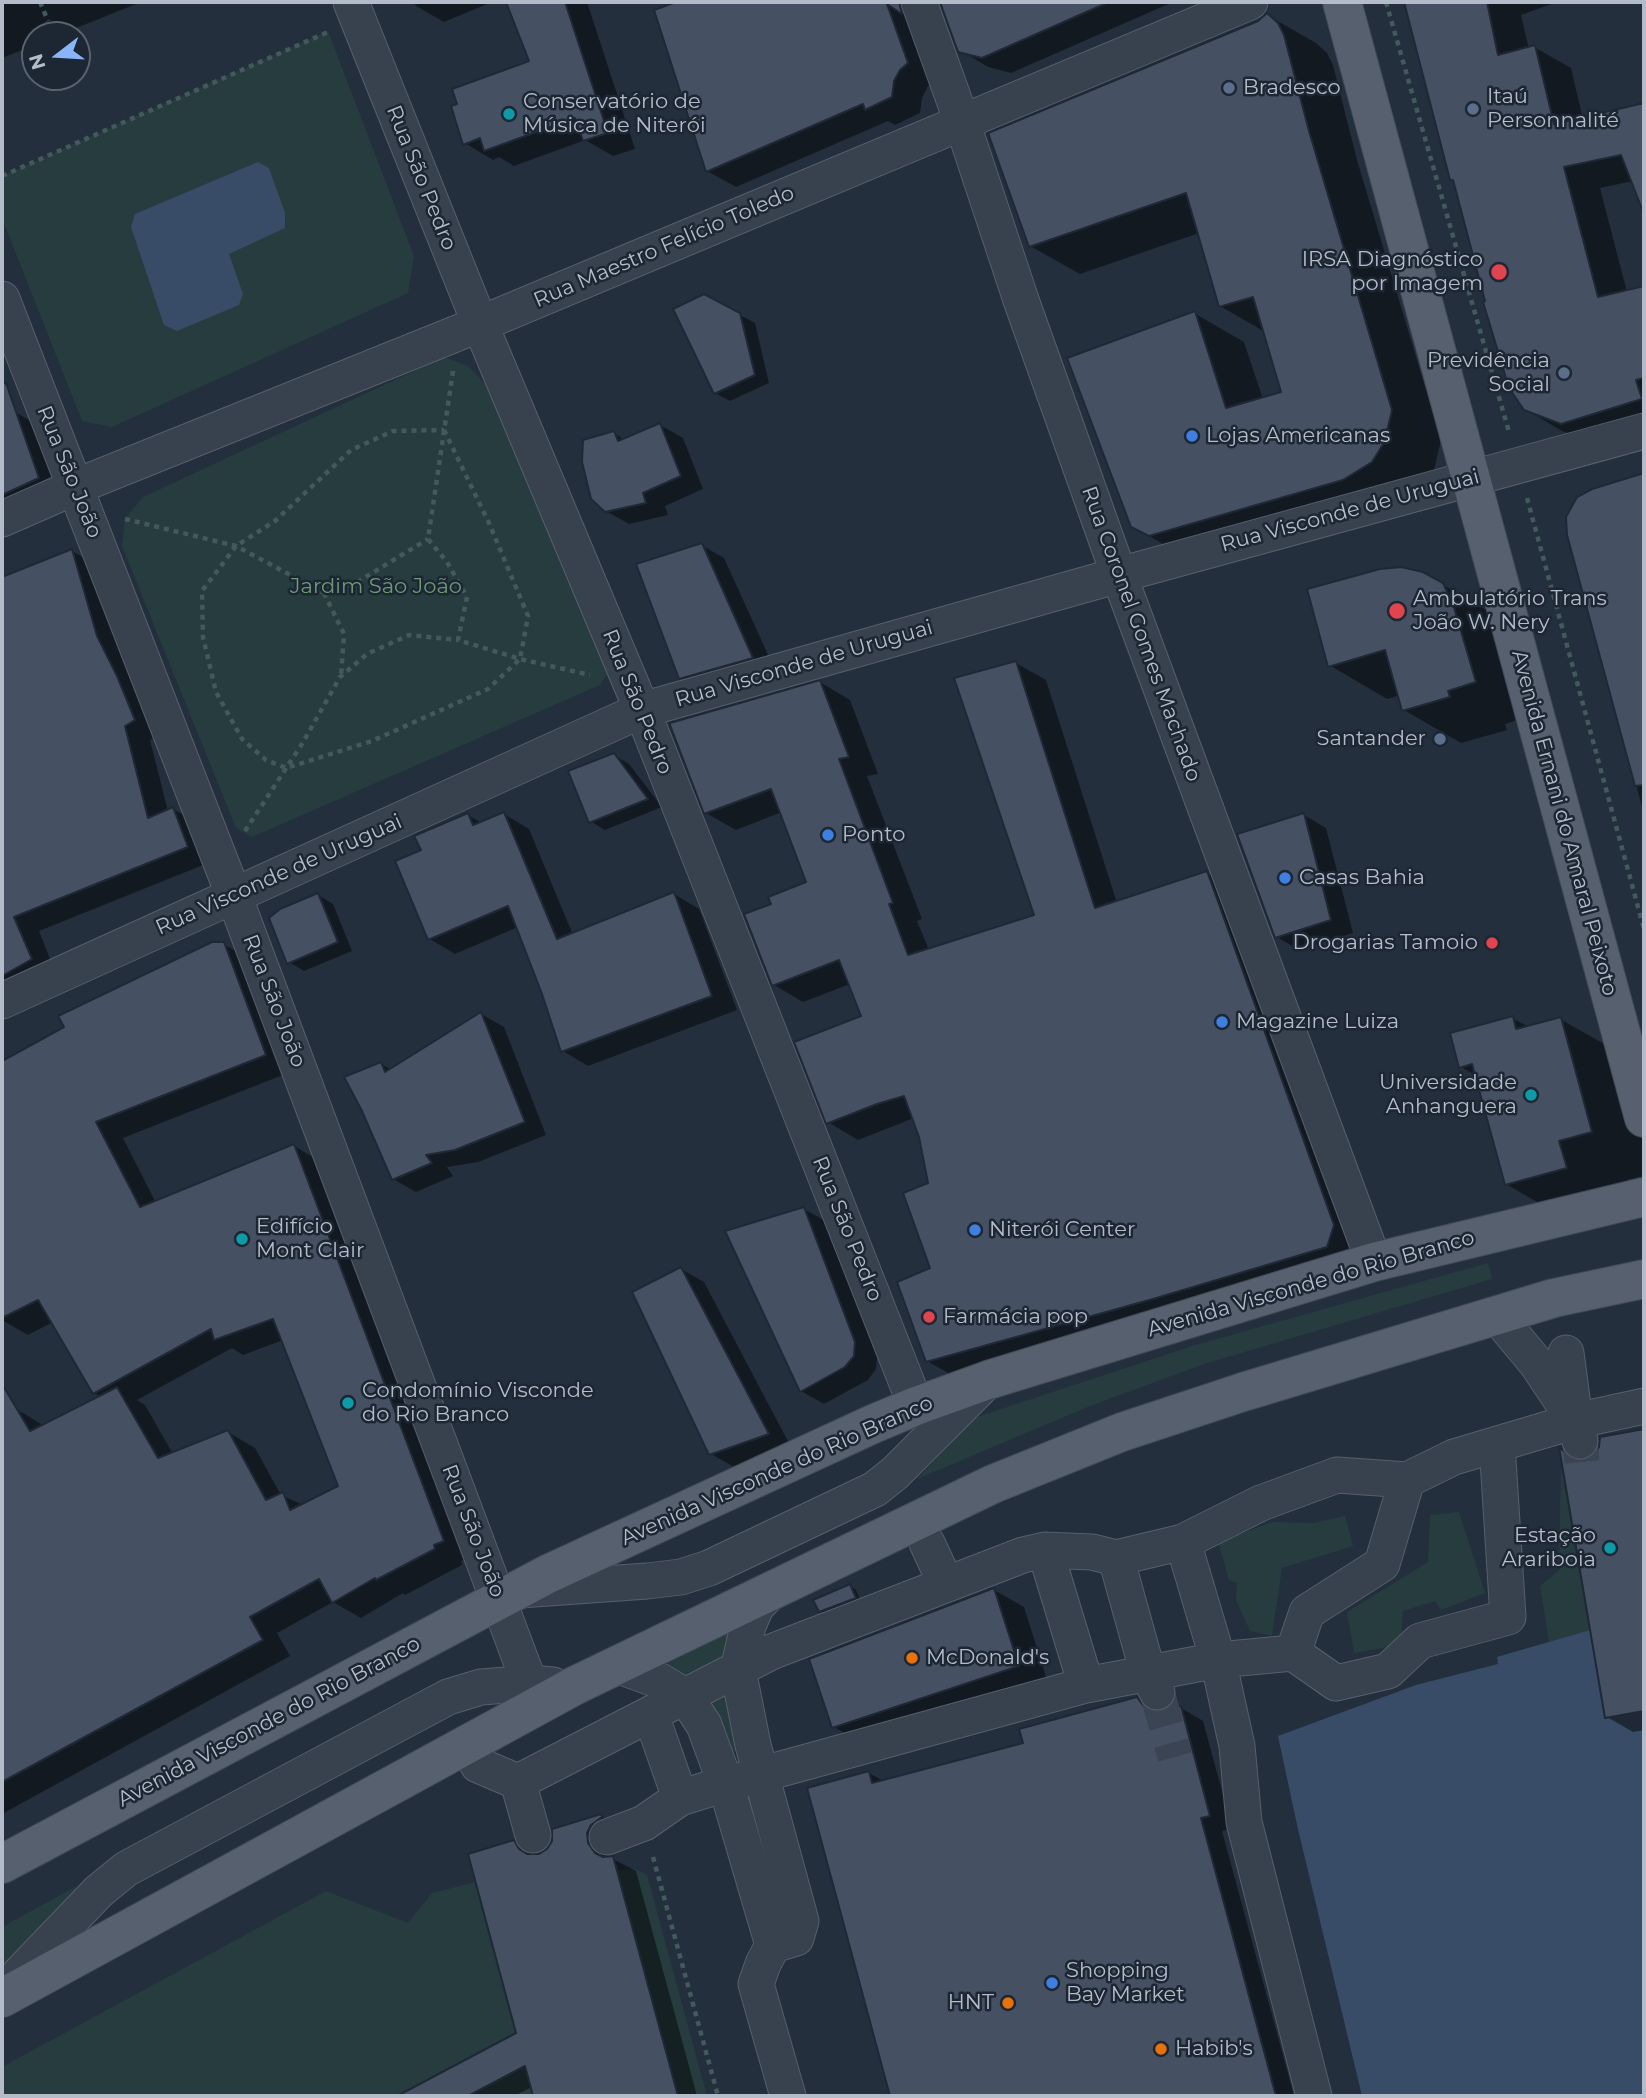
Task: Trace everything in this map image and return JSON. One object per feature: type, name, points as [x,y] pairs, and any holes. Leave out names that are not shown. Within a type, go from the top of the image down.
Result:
[{"type":"main road","name":"Avenida Ernani do Amaral Peixoto","points":[[1342,2],[1644,1118]]},
{"type":"main road","name":"Avenida Visconde do Rio Branco","points":[[2,1864],[509,1595],[916,1406],[988,1380],[1374,1262],[1644,1197]]},
{"type":"main road","points":[[2,1998],[535,1694],[574,1686],[619,1666],[993,1484],[1122,1432],[1242,1392],[1554,1298],[1644,1279]]},
{"type":"street","name":"Rua Coronel Gomes Machado","points":[[919,2],[1119,575],[1374,1262]]},
{"type":"street","name":"Rua Maestro Felício Toledo","points":[[2,519],[480,324],[1250,2]]},
{"type":"street","name":"Rua São Pedro","points":[[355,11],[480,324],[642,710],[916,1406]]},
{"type":"street","name":"Rua São João","points":[[2,299],[509,1595],[535,1694]]},
{"type":"street","name":"Rua Visconde de Uruguai","points":[[2,1001],[642,710],[1119,575],[1644,431]]},
{"type":"street","points":[[1497,1316],[1537,1364],[1578,1431]]},
{"type":"street","points":[[1566,1353],[1578,1431]]},
{"type":"street","points":[[509,1595],[681,1577],[709,1568],[875,1489],[895,1473],[988,1380]]},
{"type":"street","points":[[478,1765],[518,1782],[748,1664],[1023,1555],[1045,1550],[1092,1552],[1116,1558],[1183,1542],[1261,1503],[1337,1475],[1407,1480],[1454,1457],[1497,1444],[1578,1431],[1644,1406]]},
{"type":"street","points":[[607,1837],[644,1823],[680,1798],[1086,1685],[1153,1683],[1217,1660],[1293,1653],[1336,1683],[1388,1671],[1420,1641],[1507,1617],[1497,1444]]},
{"type":"street","points":[[1293,1653],[1307,1612],[1382,1563],[1407,1480]]},
{"type":"street","points":[[1183,1542],[1217,1660],[1237,1746],[1244,1822],[1314,2096]]},
{"type":"street","points":[[927,1543],[946,1584]]},
{"type":"street","points":[[1045,1550],[1086,1685]]},
{"type":"street","points":[[1116,1558],[1153,1683]]},
{"type":"street","points":[[773,1589],[756,1607],[748,1626],[748,1664],[757,1677],[771,1771],[801,1921],[796,1938],[773,1945]]},
{"type":"street","points":[[619,1666],[660,1681],[685,1696],[704,1725],[726,1785],[773,1945],[756,1984],[788,2096]]},
{"type":"street","points":[[2,1993],[99,1891],[126,1869],[448,1697],[481,1687],[535,1694]]},
{"type":"street","points":[[651,1715],[680,1798]]},
{"type":"street","points":[[518,1782],[533,1835]]},
{"type":"path","points":[[40,2],[48,21]]},
{"type":"path","points":[[2,176],[328,32],[355,11]]},
{"type":"path","points":[[458,640],[467,597],[447,562],[428,539],[454,360],[480,324]]},
{"type":"path","points":[[444,430],[489,523],[528,616],[520,659],[488,689],[372,741],[286,768],[266,760],[242,739],[216,692],[203,637],[202,591],[236,546],[275,521],[351,450],[393,431],[444,430]]},
{"type":"path","points":[[75,487],[125,519],[236,546],[324,593],[341,592],[428,539]]},
{"type":"path","points":[[324,593],[344,634],[341,677]]},
{"type":"path","points":[[244,832],[341,677],[367,654],[409,635],[458,640],[520,659],[592,675]]},
{"type":"path","points":[[644,1823],[718,2096]]},
{"type":"green space","points":[[328,31],[414,256],[408,293],[112,427],[82,421],[2,218],[2,176]]},
{"type":"green space","name":"Jardim São João","points":[[444,357],[468,366],[488,387],[610,670],[600,685],[252,837],[236,828],[122,546],[125,519],[143,497]]},
{"type":"green space","points":[[1488,1263],[1492,1279],[1204,1364],[1090,1406],[917,1479],[974,1418],[1192,1346]]},
{"type":"green space","points":[[1561,1466],[1590,1630],[1549,1642],[1540,1586],[1559,1570]]},
{"type":"green space","points":[[1459,1512],[1485,1593],[1441,1610],[1435,1601],[1403,1611],[1401,1645],[1354,1653],[1347,1612],[1428,1562],[1430,1515]]},
{"type":"green space","points":[[1345,1516],[1353,1546],[1282,1568],[1272,1636],[1250,1631],[1236,1600],[1237,1583],[1229,1580],[1218,1542],[1272,1522],[1314,1523]]},
{"type":"green space","points":[[732,1631],[744,1749],[730,1753],[663,1666]]},
{"type":"green space","points":[[636,1869],[647,1875],[707,2096],[678,2096],[617,1870]]},
{"type":"green space","points":[[475,1882],[516,2033],[397,2096],[2,2096],[2,2067],[326,1891],[408,1923],[432,1893]]},
{"type":"green space","points":[[75,1887],[80,1894],[2,1971],[2,1927]]},
{"type":"green space","points":[[525,2066],[533,2096],[478,2096],[474,2093]]},
{"type":"water","points":[[258,162],[269,168],[285,213],[285,228],[229,254],[243,294],[239,305],[177,331],[164,325],[131,227],[135,214]]},
{"type":"water","points":[[1590,1630],[1605,1718],[1644,1711],[1644,2096],[1362,2096],[1278,1736],[1416,1685],[1498,1664],[1497,1657]]},
{"type":"building","points":[[506,2],[565,2],[608,133],[583,141],[575,118],[484,151],[480,138],[463,145],[451,106],[457,104],[452,89],[529,61]]},
{"type":"building","points":[[676,2],[899,2],[902,14],[887,4],[908,63],[894,81],[892,97],[865,110],[863,104],[706,172],[654,10]]},
{"type":"building","points":[[940,2],[1109,2],[982,58],[958,52]]},
{"type":"building","points":[[1404,2],[1487,2],[1498,55],[1535,45],[1554,124],[1644,103],[1644,209],[1621,155],[1564,167],[1598,297],[1644,286],[1644,378],[1636,380],[1642,399],[1561,424],[1524,410],[1509,388],[1483,302],[1485,301],[1453,180],[1450,180]]},
{"type":"building","points":[[1267,13],[1278,23],[1284,35],[1309,131],[1392,410],[1385,441],[1372,462],[1343,480],[1149,536],[1131,527],[1067,358],[1195,311],[1226,408],[1281,392],[1253,297],[1219,307],[1186,193],[1029,247],[988,133],[1258,21]]},
{"type":"building","points":[[704,294],[740,313],[755,375],[714,394],[673,309]]},
{"type":"building","points":[[6,383],[39,478],[2,495],[2,384]]},
{"type":"building","points":[[660,423],[681,476],[643,493],[646,503],[605,512],[591,499],[582,462],[583,440],[614,431],[618,441]]},
{"type":"building","points":[[1644,473],[1644,785],[1635,786],[1567,535],[1566,517],[1577,497],[1592,489]]},
{"type":"building","points":[[702,543],[753,658],[679,679],[636,564]]},
{"type":"building","points":[[72,549],[97,636],[135,720],[125,726],[148,818],[173,807],[188,847],[14,917],[32,959],[2,976],[2,577]]},
{"type":"building","points":[[1401,567],[1423,572],[1443,583],[1453,604],[1476,682],[1448,691],[1450,697],[1402,711],[1385,650],[1328,667],[1307,589],[1380,569]]},
{"type":"building","points":[[1016,661],[1095,908],[1207,871],[1334,1225],[1327,1247],[926,1362],[897,1282],[930,1268],[903,1193],[928,1183],[919,1137],[904,1096],[826,1124],[794,1042],[861,1016],[839,960],[772,986],[744,914],[771,904],[768,897],[806,882],[771,789],[704,814],[670,723],[820,680],[849,757],[839,759],[893,903],[889,904],[908,955],[1034,915],[954,678]]},
{"type":"building","points":[[614,753],[648,799],[589,823],[568,771]]},
{"type":"building","points":[[504,812],[557,939],[674,892],[712,996],[561,1052],[508,906],[428,940],[395,861],[421,850],[414,836],[468,813],[473,825]]},
{"type":"building","name":"Casas Bahia","points":[[1304,813],[1331,920],[1275,938],[1237,834]]},
{"type":"building","points":[[318,893],[338,942],[287,964],[269,918],[280,909]]},
{"type":"building","points":[[212,942],[224,942],[266,1055],[96,1122],[140,1207],[294,1144],[444,1541],[434,1545],[435,1549],[376,1580],[375,1578],[332,1603],[319,1579],[250,1617],[263,1640],[2,1782],[2,1384],[30,1431],[117,1387],[158,1458],[228,1430],[266,1500],[283,1492],[290,1510],[338,1486],[273,1319],[214,1340],[211,1329],[93,1394],[38,1300],[2,1318],[2,1061],[64,1027],[58,1016]]},
{"type":"building","points":[[481,1012],[525,1122],[455,1150],[426,1155],[432,1163],[392,1180],[344,1077],[381,1062],[385,1072]]},
{"type":"building","name":"Universidade Anhanguera","points":[[1513,1016],[1516,1029],[1561,1017],[1592,1132],[1559,1141],[1567,1168],[1505,1185],[1472,1064],[1459,1068],[1450,1033]]},
{"type":"building","points":[[804,1207],[855,1342],[854,1356],[845,1367],[800,1392],[725,1231]]},
{"type":"building","points":[[681,1267],[769,1434],[709,1455],[632,1292]]},
{"type":"building","name":"Estação Arariboia","points":[[1644,1429],[1644,1711],[1605,1718],[1559,1447],[1574,1460],[1584,1461],[1594,1455],[1599,1447],[1600,1437]]},
{"type":"building","points":[[850,1584],[856,1598],[819,1612],[813,1600]]},
{"type":"building","name":"McDonald's","points":[[994,1588],[1019,1666],[832,1728],[809,1659]]},
{"type":"building","name":"Shopping Bay Market","points":[[1137,1697],[1145,1708],[1155,1712],[1172,1705],[1172,1708],[1181,1706],[1210,1816],[1201,1818],[1276,2096],[890,2096],[807,1788],[869,1771],[872,1783],[1023,1743],[1019,1729]]},
{"type":"building","points":[[601,1814],[602,1817],[591,1825],[587,1833],[588,1843],[595,1853],[603,1857],[613,1856],[678,2096],[533,2096],[525,2066],[468,2096],[397,2096],[516,2033],[468,1854],[514,1840],[519,1849],[527,1854],[539,1854],[547,1849],[552,1841],[552,1829]]},
{"type":"tunnel","points":[[1580,1441],[1582,1462]]},
{"type":"tunnel","points":[[1157,1692],[1175,1757]]},
{"type":"place","name":"Bradesco","points":[[1229,88]]},
{"type":"place","name":"Itaú Personnalité","points":[[1473,109]]},
{"type":"place","name":"Conservatório de Música de Niterói","points":[[509,114]]},
{"type":"place","name":"IRSA Diagnóstico por Imagem","points":[[1499,272]]},
{"type":"place","name":"Previdência Social","points":[[1564,373]]},
{"type":"place","name":"Lojas Americanas","points":[[1192,436]]},
{"type":"place","name":"Ambulatório Trans João W. Nery","points":[[1397,611]]},
{"type":"place","name":"Santander","points":[[1440,739]]},
{"type":"place","name":"Ponto","points":[[828,835]]},
{"type":"place","name":"Casas Bahia","points":[[1285,878]]},
{"type":"place","name":"Drogarias Tamoio","points":[[1492,943]]},
{"type":"place","name":"Magazine Luiza","points":[[1222,1022]]},
{"type":"place","name":"Universidade Anhanguera","points":[[1531,1095]]},
{"type":"place","name":"Niterói Center","points":[[975,1230]]},
{"type":"place","name":"Edifício Mont Clair","points":[[242,1239]]},
{"type":"place","name":"Farmácia pop","points":[[929,1317]]},
{"type":"place","name":"Condomínio Visconde do Rio Branco","points":[[348,1403]]},
{"type":"place","name":"Estação Arariboia","points":[[1610,1548]]},
{"type":"place","name":"McDonald's","points":[[912,1658]]},
{"type":"place","name":"Shopping Bay Market","points":[[1052,1983]]},
{"type":"place","name":"HNT","points":[[1008,2003]]},
{"type":"place","name":"Habib's","points":[[1161,2049]]}]
